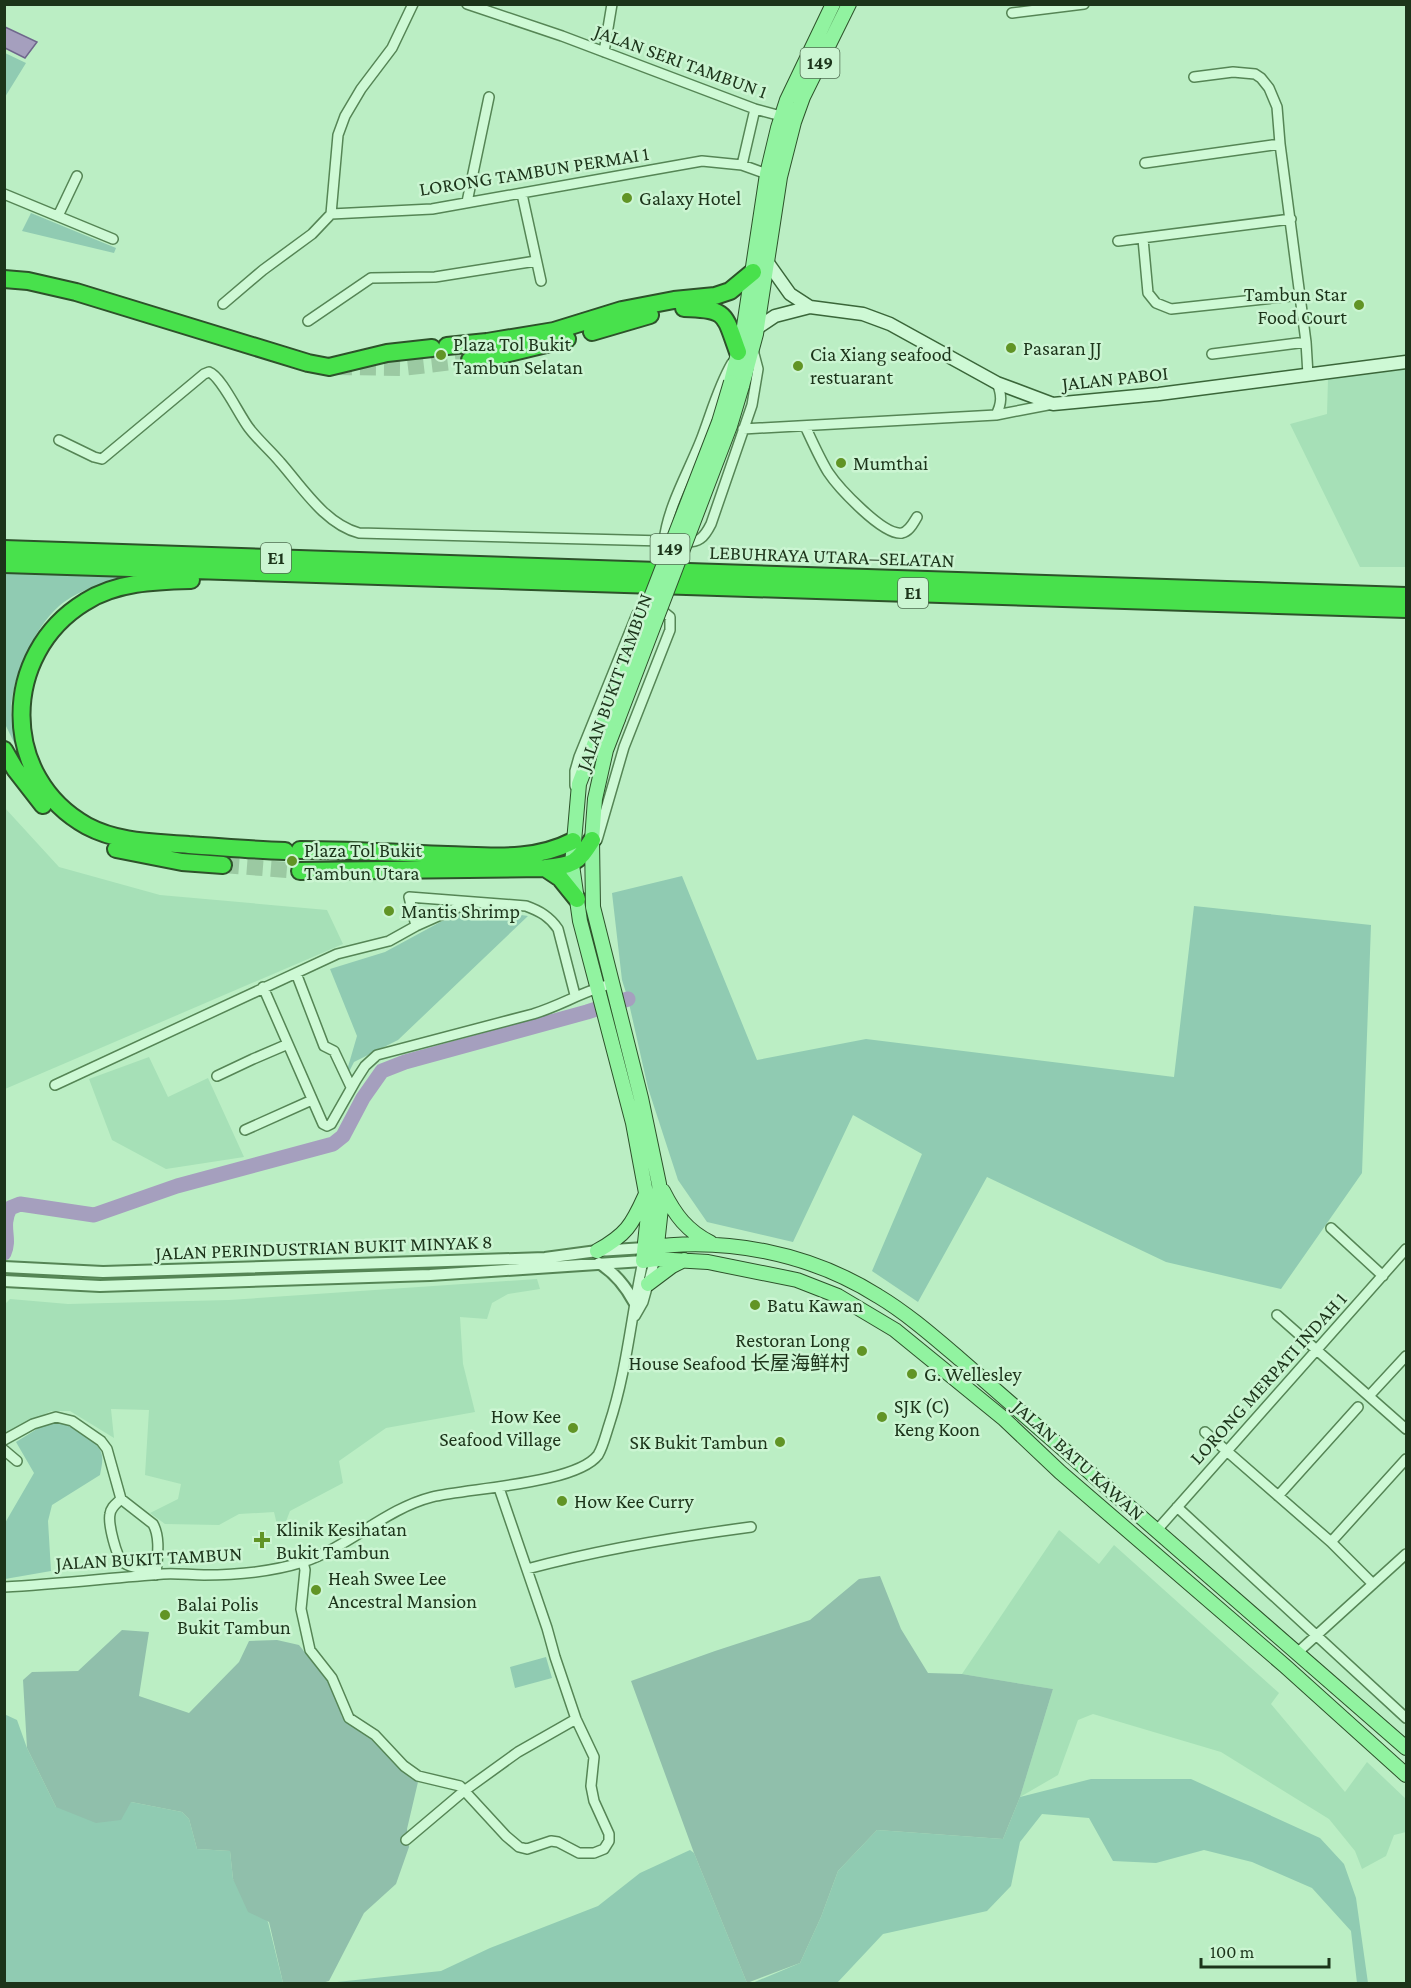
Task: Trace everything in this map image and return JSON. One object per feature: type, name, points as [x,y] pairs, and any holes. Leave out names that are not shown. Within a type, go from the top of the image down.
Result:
[{"type":"highway","points":[[4,269],[51,274],[91,286],[132,299],[204,330]]},
{"type":"highway","points":[[4,279],[28,281],[76,292],[286,357],[329,367],[387,353],[497,341],[554,331],[622,310],[674,300],[715,296],[730,291],[753,272]]},
{"type":"highway","points":[[470,360],[529,349],[676,308],[713,309],[719,312],[746,351]]},
{"type":"highway","points":[[4,537],[76,543],[131,555]]},
{"type":"highway","name":"LEBUHRAYA UTARA–SELATAN","points":[[4,549],[1407,596]]},
{"type":"highway","name":"LEBUHRAYA UTARA–SELATAN","points":[[4,564],[1407,609]]},
{"type":"highway","points":[[281,573],[157,581],[130,585],[94,597],[65,616],[38,647],[25,678],[19,716],[25,750],[40,785],[58,806],[87,826],[113,837],[140,842],[292,851],[505,856],[540,855],[573,841]]},
{"type":"highway","points":[[4,750],[35,796],[54,816],[72,830],[117,849],[182,862],[223,865]]},
{"type":"highway","points":[[300,871],[546,868],[572,865],[592,848]]},
{"type":"highway","points":[[546,868],[560,878],[577,899]]},
{"type":"main road","name":"JALAN BUKIT TAMBUN","points":[[746,351],[753,272],[767,174],[781,116],[801,67],[833,4]]},
{"type":"main road","name":"JALAN BUKIT TAMBUN","points":[[650,1253],[646,1193],[633,1123],[580,921],[572,865],[581,775],[611,717],[736,384],[746,351],[758,328],[780,177],[794,122],[802,97],[849,4]]},
{"type":"main road","name":"JALAN PABOI","points":[[768,263],[790,294],[810,307]]},
{"type":"main road","name":"JALAN PABOI","points":[[758,328],[775,316],[810,307],[863,314],[890,324],[997,382],[1053,404],[1159,394],[1407,362]]},
{"type":"main road","name":"JALAN BUKIT TAMBUN","points":[[611,717],[598,779],[592,848],[593,907],[642,1098],[659,1184],[662,1208],[650,1253]]},
{"type":"main road","points":[[659,1184],[674,1213],[686,1227],[698,1237],[716,1246]]},
{"type":"main road","points":[[597,1257],[627,1231],[646,1193]]},
{"type":"main road","name":"JALAN BATU KAWAN","points":[[650,1253],[716,1246],[749,1249],[790,1257],[822,1268],[877,1294],[904,1312],[961,1360],[1407,1748]]},
{"type":"main road","name":"JALAN BATU KAWAN","points":[[650,1253],[684,1260],[729,1265],[804,1282],[838,1296],[895,1330],[1003,1418],[1060,1472],[1285,1666],[1407,1775]]},
{"type":"main road","points":[[648,1284],[684,1260]]},
{"type":"street","points":[[223,304],[263,270],[312,234],[331,214],[338,135],[345,116],[361,89],[392,48],[413,4]]},
{"type":"street","name":"JALAN SERI TAMBUN 1","points":[[467,4],[604,52],[755,109],[781,116]]},
{"type":"street","points":[[604,52],[612,4]]},
{"type":"street","points":[[1012,13],[1084,4]]},
{"type":"street","points":[[1194,77],[1233,72],[1255,74],[1262,78],[1269,88],[1277,107],[1301,295],[1308,375]]},
{"type":"street","points":[[467,202],[489,97]]},
{"type":"street","points":[[742,165],[755,109]]},
{"type":"street","points":[[1145,163],[1280,144]]},
{"type":"street","name":"LORONG TAMBUN PERMAI 1","points":[[331,214],[432,208],[702,161],[742,165],[767,174]]},
{"type":"street","points":[[58,216],[77,176]]},
{"type":"street","points":[[4,194],[113,239]]},
{"type":"street","points":[[522,194],[541,281]]},
{"type":"street","points":[[1118,241],[1291,219]]},
{"type":"street","points":[[1143,239],[1148,293],[1156,303],[1171,309],[1301,295]]},
{"type":"street","points":[[308,321],[371,278],[435,277],[536,261]]},
{"type":"street","points":[[1212,354],[1306,342]]},
{"type":"street","points":[[59,440],[102,459],[209,372],[219,378],[249,428],[314,501],[330,517],[350,531],[358,533],[697,542],[704,537],[711,524],[752,405],[758,369],[746,351],[724,377],[667,520],[664,541]]},
{"type":"street","points":[[996,415],[1001,402],[997,382]]},
{"type":"street","points":[[743,429],[996,415],[1053,404]]},
{"type":"street","points":[[805,426],[829,473],[851,498],[884,528],[896,533],[904,533],[911,528],[917,517]]},
{"type":"street","points":[[576,810],[576,765],[637,614],[650,605],[670,617],[670,630],[624,747],[592,848]]},
{"type":"street","points":[[416,926],[409,897],[526,906],[539,911],[552,920],[558,929],[575,995]]},
{"type":"street","points":[[55,1085],[263,987],[338,954],[389,941],[416,926],[470,902]]},
{"type":"street","points":[[296,973],[324,1046],[334,1051],[351,1088]]},
{"type":"street","points":[[263,987],[323,1124],[327,1126],[365,1066],[377,1055],[533,1014],[555,1007],[575,995],[612,988]]},
{"type":"street","points":[[217,1076],[288,1044]]},
{"type":"street","points":[[245,1130],[312,1100]]},
{"type":"street","points":[[1331,1228],[1383,1276]]},
{"type":"street","name":"LORONG MERPATI INDAH 1","points":[[1157,1530],[1407,1249]]},
{"type":"street","name":"JALAN PERINDUSTRIAN BUKIT MINYAK 8","points":[[4,1267],[103,1272],[597,1257],[650,1253]]},
{"type":"street","name":"JALAN BUKIT TAMBUN","points":[[634,1318],[643,1302],[648,1284],[650,1253]]},
{"type":"street","name":"JALAN BUKIT TAMBUN","points":[[4,1587],[156,1572],[242,1574],[270,1570],[303,1562],[331,1551],[376,1523],[415,1503],[433,1497],[499,1488],[577,1470],[598,1455],[615,1407],[627,1362],[634,1318],[634,1302],[650,1253]]},
{"type":"street","points":[[597,1257],[626,1286],[634,1302]]},
{"type":"street","name":"JALAN PERINDUSTRIAN BUKIT MINYAK 8","points":[[8,1282],[100,1286],[430,1275],[545,1269],[597,1257]]},
{"type":"street","points":[[1277,1315],[1407,1429]]},
{"type":"street","points":[[1369,1396],[1407,1356]]},
{"type":"street","points":[[1278,1496],[1358,1407]]},
{"type":"street","points":[[4,1440],[33,1424],[56,1417],[72,1421],[101,1442],[107,1449],[121,1499],[153,1524],[156,1529],[156,1572],[125,1564],[118,1558],[109,1517],[111,1510],[121,1499]]},
{"type":"street","points":[[1205,1432],[1331,1542],[1373,1584]]},
{"type":"street","points":[[4,1450],[17,1461]]},
{"type":"street","points":[[1331,1542],[1407,1459]]},
{"type":"street","points":[[303,1562],[305,1570],[301,1609],[310,1650],[332,1678],[349,1718],[375,1735],[405,1767],[418,1776],[460,1786],[519,1847],[534,1848],[551,1841],[583,1854],[594,1853],[608,1845],[609,1834],[594,1802],[591,1786],[594,1757],[576,1719],[499,1488]]},
{"type":"street","points":[[1177,1508],[1407,1718]]},
{"type":"street","points":[[527,1569],[581,1554],[668,1538],[750,1527]]},
{"type":"street","points":[[1297,1653],[1407,1554]]},
{"type":"street","points":[[406,1840],[464,1791],[518,1752],[576,1719]]},
{"type":"green space","points":[[5,53],[26,63],[5,97]]},
{"type":"green space","points":[[31,213],[116,248],[114,253],[22,231]]},
{"type":"green space","points":[[1406,369],[1406,567],[1360,567],[1290,424],[1327,414],[1328,379]]},
{"type":"green space","points":[[5,571],[132,575],[96,586],[64,602],[53,612],[33,640],[18,674],[11,707],[13,726],[23,761],[5,724]]},
{"type":"green space","points":[[5,808],[59,867],[160,895],[327,910],[343,944],[5,1089]]},
{"type":"green space","points":[[682,876],[757,1060],[866,1039],[1174,1077],[1194,906],[1371,925],[1362,1173],[1281,1289],[1166,1262],[987,1177],[918,1302],[872,1271],[922,1154],[853,1115],[793,1242],[707,1222],[678,1180],[648,1088],[622,980],[612,893]]},
{"type":"green space","points":[[468,907],[528,916],[398,1040],[354,1062],[343,1084],[357,1036],[330,969],[385,952]]},
{"type":"green space","points":[[149,1057],[168,1097],[208,1078],[244,1157],[166,1169],[112,1140],[89,1079]]},
{"type":"green space","points":[[537,1279],[540,1289],[508,1294],[492,1303],[487,1319],[460,1317],[463,1364],[475,1412],[386,1428],[339,1461],[343,1483],[290,1511],[280,1537],[274,1512],[239,1514],[219,1525],[165,1524],[150,1513],[178,1499],[181,1484],[145,1475],[149,1410],[111,1409],[114,1438],[70,1411],[51,1411],[5,1434],[4,1305],[10,1299],[68,1304],[229,1300]]},
{"type":"green space","points":[[58,1422],[78,1430],[96,1444],[102,1456],[100,1475],[52,1505],[48,1521],[51,1571],[5,1579],[5,1523],[34,1473],[16,1442],[45,1424]]},
{"type":"green space","points":[[1059,1530],[1099,1564],[1114,1545],[1279,1693],[1271,1704],[1345,1792],[1367,1762],[1406,1799],[1406,1832],[1394,1835],[1386,1856],[1362,1869],[1355,1851],[1329,1819],[1221,1752],[1093,1714],[1078,1720],[1058,1775],[1020,1797],[1053,1689],[962,1674]]},
{"type":"green space","points":[[880,1576],[901,1629],[928,1673],[962,1674],[1053,1689],[1020,1797],[1003,1839],[877,1830],[838,1871],[821,1917],[800,1963],[747,1983],[694,1853],[631,1681],[810,1620],[859,1579]]},
{"type":"green space","points":[[122,1630],[149,1632],[139,1696],[189,1713],[239,1662],[249,1641],[277,1640],[299,1645],[333,1688],[342,1717],[372,1740],[418,1782],[407,1829],[409,1847],[396,1884],[364,1913],[329,1981],[318,1984],[283,1983],[269,1922],[248,1912],[233,1879],[230,1851],[197,1849],[189,1819],[182,1812],[131,1802],[121,1820],[96,1823],[56,1807],[27,1748],[23,1680],[32,1672],[78,1671]]},
{"type":"green space","points":[[546,1657],[552,1678],[515,1688],[510,1667]]},
{"type":"green space","points":[[4,1714],[17,1720],[27,1748],[56,1807],[131,1802],[182,1812],[189,1819],[197,1849],[230,1851],[233,1879],[268,1922],[283,1983],[5,1983]]},
{"type":"green space","points":[[1091,1779],[1191,1779],[1320,1838],[1344,1864],[1356,1898],[1368,1983],[1357,1983],[1351,1931],[1312,1888],[1252,1862],[1204,1850],[1156,1863],[1113,1861],[1089,1818],[1042,1814],[1020,1842],[1011,1886],[987,1911],[883,1934],[837,1983],[750,1984],[800,1963],[821,1917],[838,1871],[877,1830],[1003,1839],[1020,1797]]},
{"type":"green space","points":[[690,1850],[694,1853],[747,1983],[318,1984],[441,1971],[490,1948],[598,1906],[640,1873]]},
{"type":"shaded area","points":[[5,27],[37,42],[25,58],[5,48]]},
{"type":"waterway","points":[[4,1253],[6,1221],[10,1208],[20,1204],[94,1215],[177,1186],[333,1144],[343,1136],[363,1098],[382,1071],[405,1062],[628,999]]},
{"type":"tunnel","points":[[336,367],[402,368],[470,360]]},
{"type":"tunnel","points":[[223,865],[300,871]]},
{"type":"place","name":"Galaxy Hotel","points":[[627,198]]},
{"type":"place","name":"Tambun Star Food Court","points":[[1359,305]]},
{"type":"place","name":"Pasaran JJ","points":[[1011,348]]},
{"type":"place","name":"Plaza Tol Bukit Tambun Selatan","points":[[441,355]]},
{"type":"place","name":"Cia Xiang seafood restuarant","points":[[798,366]]},
{"type":"place","name":"Mumthai","points":[[841,463]]},
{"type":"place","name":"Plaza Tol Bukit Tambun Utara","points":[[292,861]]},
{"type":"place","name":"Mantis Shrimp","points":[[389,911]]},
{"type":"place","name":"Batu Kawan","points":[[755,1305]]},
{"type":"place","name":"Restoran Long House Seafood 长屋海鲜村","points":[[862,1351]]},
{"type":"place","name":"G. Wellesley","points":[[912,1374]]},
{"type":"place","name":"SJK (C) Keng Koon","points":[[882,1417]]},
{"type":"place","name":"How Kee Seafood Village","points":[[573,1428]]},
{"type":"place","name":"SK Bukit Tambun","points":[[780,1442]]},
{"type":"place","name":"How Kee Curry","points":[[562,1501]]},
{"type":"place","name":"Klinik Kesihatan Bukit Tambun","points":[[262,1540]]},
{"type":"place","name":"Heah Swee Lee Ancestral Mansion","points":[[316,1590]]},
{"type":"place","name":"Balai Polis Bukit Tambun","points":[[165,1615]]}]
